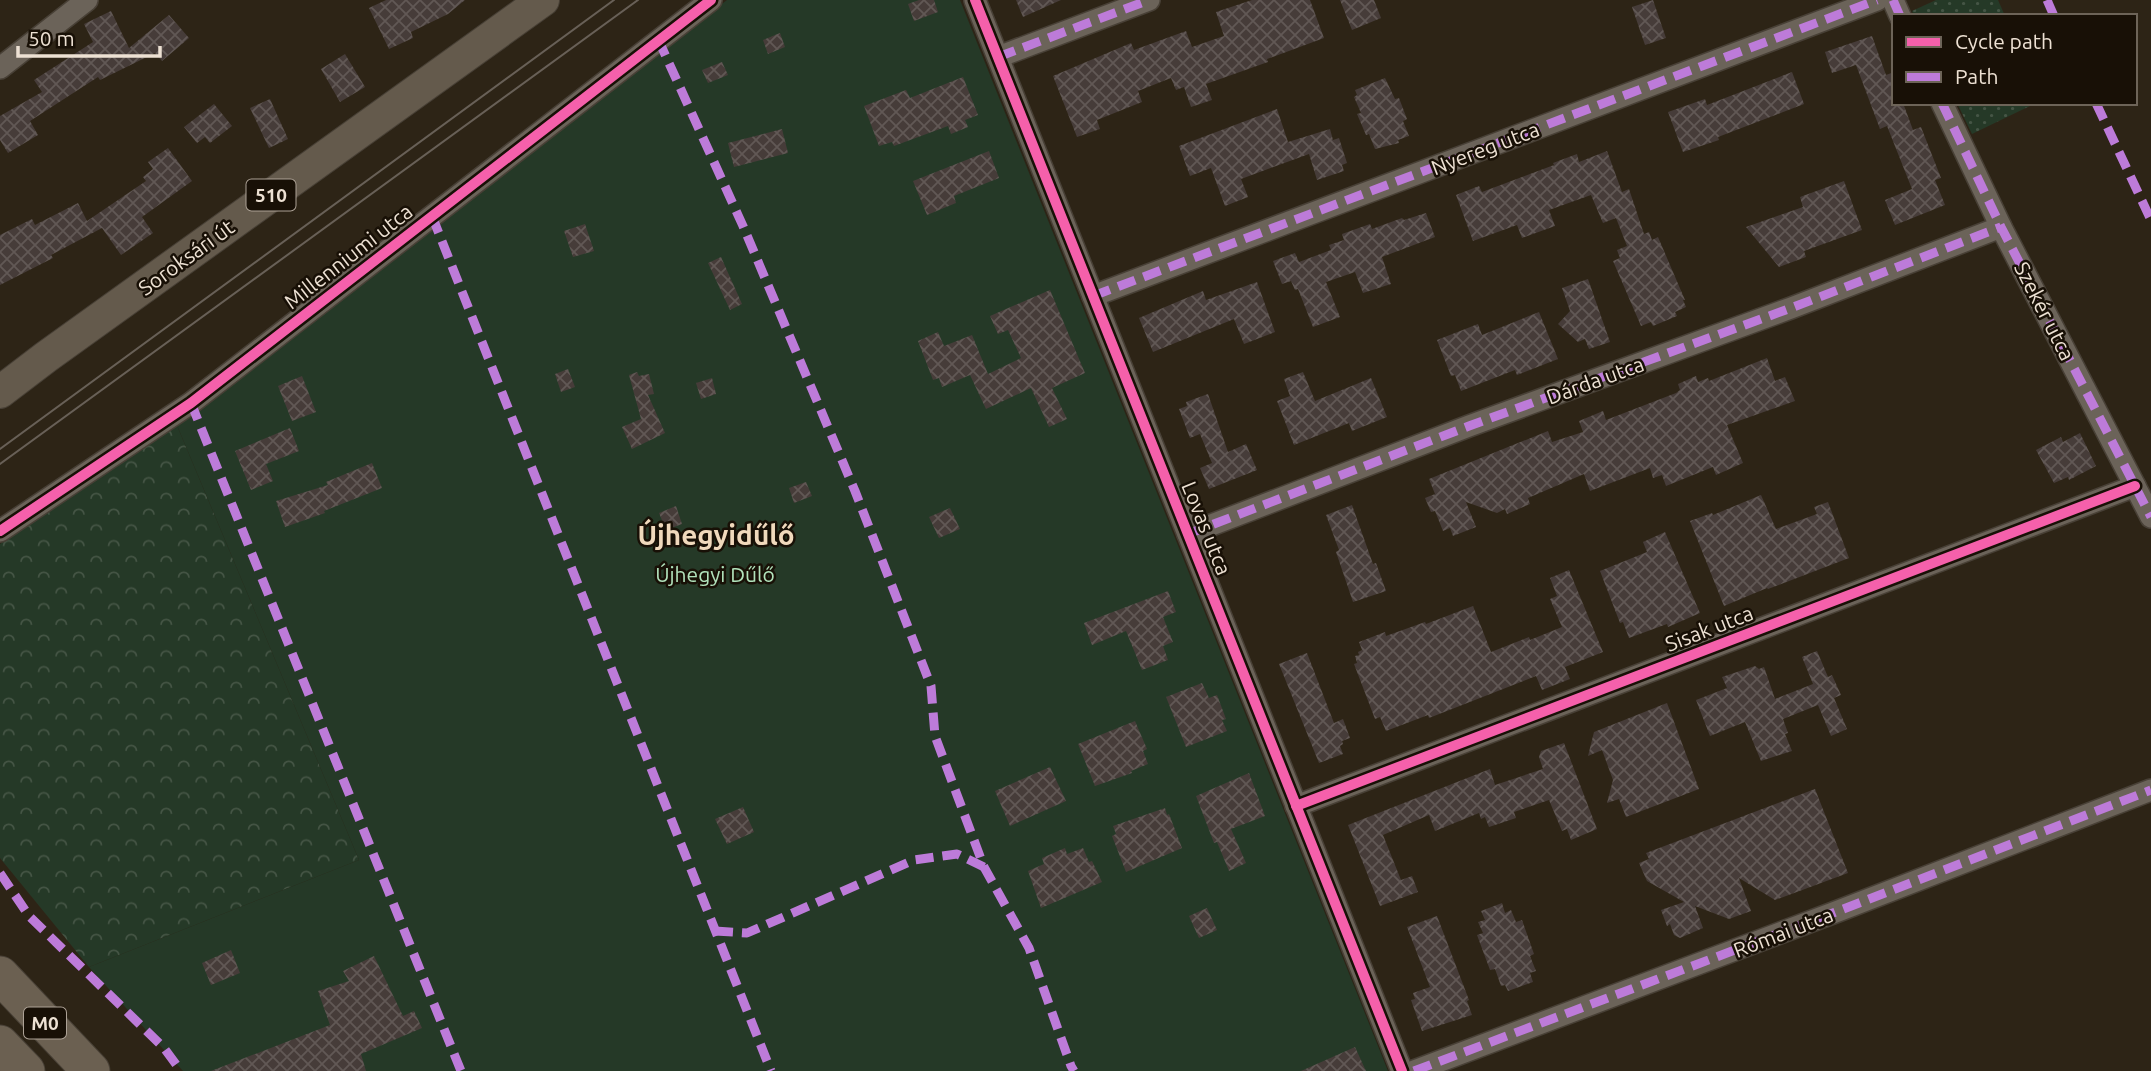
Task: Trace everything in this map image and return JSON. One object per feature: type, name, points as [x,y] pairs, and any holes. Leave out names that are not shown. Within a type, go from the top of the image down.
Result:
[{"type":"highway","name":"M0","points":[[0,975],[91,1071]]},
{"type":"highway","name":"M0","points":[[0,1044],[26,1071]]},
{"type":"main road","name":"Soroksári út","points":[[0,392],[543,0]]},
{"type":"street","points":[[0,68],[87,0]]},
{"type":"street","name":"Millenniumi utca","points":[[0,531],[191,404],[711,0]]},
{"type":"street","name":"Lovas utca","points":[[975,0],[1402,1071]]},
{"type":"street","points":[[998,57],[1149,0]]},
{"type":"street","name":"Nyereg utca","points":[[1093,296],[1877,0]]},
{"type":"street","name":"Szekér utca","points":[[1943,105],[2001,227],[2151,517]]},
{"type":"street","name":"Dárda utca","points":[[1188,534],[2001,227]]},
{"type":"street","name":"Sisak utca","points":[[1296,806],[2135,486]]},
{"type":"street","name":"Római utca","points":[[1414,1071],[2151,790]]},
{"type":"green space","name":"Újhegyi Dűlő","points":[[727,0],[960,0],[1388,1071],[183,1071],[89,967],[359,860],[176,423]]},
{"type":"green space","points":[[1936,0],[1998,0],[2004,14],[1913,14],[1912,11]]},
{"type":"green space","points":[[1958,105],[2032,105],[1972,134]]},
{"type":"green space","points":[[176,423],[359,860],[89,967],[0,858],[0,544]]},
{"type":"building","points":[[386,0],[465,0],[448,14],[411,32],[413,38],[389,49],[369,8]]},
{"type":"building","points":[[919,0],[934,0],[938,12],[914,21],[908,4]]},
{"type":"building","points":[[1016,0],[1061,0],[1023,17]]},
{"type":"building","points":[[1252,0],[1310,0],[1324,38],[1206,84],[1212,100],[1191,107],[1184,87],[1176,90],[1171,78],[1138,91],[1142,102],[1097,120],[1100,129],[1077,137],[1053,76],[1131,43],[1134,50],[1186,31],[1192,47],[1224,36],[1216,12]]},
{"type":"building","points":[[1340,0],[1374,0],[1381,18],[1352,30]]},
{"type":"building","points":[[1653,0],[1666,38],[1645,45],[1632,7]]},
{"type":"building","points":[[111,11],[129,48],[169,15],[189,38],[162,61],[155,53],[100,80],[98,77],[30,121],[38,135],[8,153],[0,140],[0,116],[42,92],[34,80],[93,42],[84,24]]},
{"type":"building","points":[[780,33],[785,47],[768,54],[763,40]]},
{"type":"building","points":[[1872,36],[1886,75],[1892,73],[1892,105],[1904,105],[1913,130],[1921,127],[1941,178],[1935,180],[1945,205],[1895,225],[1885,200],[1912,189],[1887,126],[1880,129],[1856,65],[1832,73],[1825,52]]},
{"type":"building","points":[[345,54],[365,87],[340,102],[321,69]]},
{"type":"building","points":[[722,62],[728,75],[708,83],[702,70]]},
{"type":"building","points":[[1792,72],[1804,104],[1718,137],[1719,140],[1683,152],[1668,112],[1705,99],[1707,105]]},
{"type":"building","points":[[963,77],[978,115],[965,120],[968,127],[951,134],[948,126],[894,146],[892,142],[879,146],[864,106],[906,90],[910,98]]},
{"type":"building","points":[[1385,78],[1395,99],[1399,98],[1407,119],[1403,121],[1409,136],[1398,140],[1399,143],[1375,149],[1357,114],[1361,113],[1354,97],[1357,95],[1355,90]]},
{"type":"building","points":[[270,99],[288,139],[269,148],[250,108]]},
{"type":"building","points":[[214,104],[232,126],[210,143],[205,137],[197,143],[184,127]]},
{"type":"building","points":[[1277,109],[1288,142],[1330,129],[1333,140],[1339,138],[1347,163],[1342,165],[1344,171],[1317,180],[1309,154],[1241,179],[1248,197],[1225,206],[1211,168],[1190,176],[1179,146]]},
{"type":"building","points":[[782,129],[788,153],[734,167],[728,143]]},
{"type":"building","points":[[168,148],[192,181],[142,217],[153,233],[121,255],[102,228],[51,255],[53,258],[0,285],[0,235],[32,219],[35,225],[78,203],[87,221],[146,181],[143,177],[153,169],[148,162]]},
{"type":"building","points":[[989,151],[999,178],[954,196],[956,203],[927,215],[913,181]]},
{"type":"building","points":[[1607,151],[1622,192],[1629,189],[1644,234],[1649,232],[1652,240],[1658,237],[1685,300],[1686,307],[1675,312],[1677,316],[1653,326],[1651,322],[1641,326],[1613,261],[1620,258],[1617,250],[1627,246],[1616,218],[1603,223],[1591,195],[1549,210],[1555,226],[1522,238],[1517,225],[1473,241],[1456,195],[1479,186],[1482,192],[1577,154],[1579,162]]},
{"type":"building","points":[[1844,181],[1862,230],[1804,251],[1806,257],[1779,267],[1746,227],[1803,207],[1800,197]]},
{"type":"building","points":[[1426,213],[1435,237],[1382,257],[1391,284],[1363,293],[1355,272],[1326,282],[1340,317],[1313,327],[1298,289],[1295,290],[1291,281],[1282,284],[1273,261],[1295,253],[1299,262],[1331,250],[1329,245],[1344,240],[1342,234],[1370,224],[1372,229]]},
{"type":"building","points":[[585,224],[594,251],[573,257],[564,231]]},
{"type":"building","points":[[721,257],[742,304],[730,310],[708,263]]},
{"type":"building","points":[[1588,279],[1610,342],[1589,349],[1585,339],[1578,342],[1558,324],[1570,311],[1562,288]]},
{"type":"building","points":[[1257,282],[1275,332],[1244,344],[1234,319],[1153,352],[1139,318],[1203,291],[1206,300]]},
{"type":"building","points":[[1050,290],[1085,373],[1052,388],[1067,419],[1049,427],[1031,388],[986,409],[970,375],[942,387],[939,378],[933,380],[918,341],[938,332],[944,346],[972,335],[988,374],[1021,358],[1008,330],[998,334],[990,316]]},
{"type":"building","points":[[1539,312],[1558,359],[1517,375],[1515,370],[1461,391],[1455,375],[1451,376],[1437,340],[1478,324],[1482,335]]},
{"type":"building","points":[[1767,358],[1775,381],[1785,377],[1795,401],[1727,425],[1743,463],[1716,475],[1713,467],[1666,486],[1662,475],[1653,478],[1650,468],[1590,491],[1584,474],[1528,498],[1530,504],[1507,514],[1505,509],[1497,513],[1466,502],[1476,527],[1453,536],[1450,528],[1443,531],[1435,511],[1431,512],[1425,498],[1435,494],[1429,479],[1548,431],[1552,442],[1583,432],[1579,421],[1603,411],[1606,420],[1676,393],[1680,390],[1678,384],[1696,376],[1698,382],[1708,378],[1709,381]]},
{"type":"building","points":[[568,369],[575,387],[561,392],[555,374]]},
{"type":"building","points":[[637,372],[639,376],[649,374],[654,394],[648,395],[665,433],[632,449],[622,427],[641,419],[629,375]]},
{"type":"building","points":[[1303,372],[1315,401],[1371,378],[1387,417],[1352,431],[1349,423],[1294,445],[1277,401],[1290,396],[1284,379]]},
{"type":"building","points":[[302,376],[316,412],[292,421],[278,386]]},
{"type":"building","points":[[712,378],[716,394],[701,399],[696,383]]},
{"type":"building","points":[[1208,394],[1228,452],[1246,444],[1257,470],[1209,489],[1200,468],[1212,463],[1200,434],[1190,438],[1179,409],[1187,406],[1186,402]]},
{"type":"building","points":[[290,428],[299,451],[266,464],[273,481],[251,490],[235,451]]},
{"type":"building","points":[[2080,433],[2096,466],[2069,480],[2068,477],[2054,483],[2036,450],[2061,437],[2063,442]]},
{"type":"building","points":[[372,463],[382,488],[285,527],[276,501],[328,485],[326,482]]},
{"type":"building","points":[[806,482],[812,496],[794,503],[789,488]]},
{"type":"building","points":[[1761,495],[1776,529],[1817,514],[1814,507],[1828,502],[1849,558],[1724,606],[1690,521],[1712,513],[1713,515]]},
{"type":"building","points":[[1352,505],[1373,564],[1376,563],[1386,591],[1353,602],[1326,515]]},
{"type":"building","points":[[676,506],[682,524],[666,530],[659,513]]},
{"type":"building","points":[[950,508],[960,529],[939,538],[929,517]]},
{"type":"building","points":[[1665,532],[1700,613],[1668,627],[1667,624],[1629,638],[1623,622],[1620,623],[1600,571],[1647,552],[1643,542]]},
{"type":"building","points":[[1569,570],[1603,652],[1565,667],[1570,679],[1542,690],[1536,676],[1429,718],[1428,715],[1386,731],[1380,717],[1375,719],[1354,664],[1357,663],[1355,656],[1362,650],[1359,642],[1385,632],[1386,636],[1425,622],[1426,624],[1473,606],[1491,652],[1529,637],[1530,640],[1562,627],[1550,599],[1557,596],[1550,578]]},
{"type":"building","points":[[1168,591],[1176,612],[1163,617],[1173,642],[1163,646],[1168,660],[1142,670],[1126,631],[1092,645],[1084,623]]},
{"type":"building","points":[[1817,651],[1828,677],[1832,675],[1841,695],[1834,698],[1847,729],[1831,736],[1818,705],[1783,719],[1788,733],[1785,734],[1792,751],[1761,761],[1745,722],[1710,736],[1696,700],[1727,688],[1722,677],[1755,666],[1759,669],[1764,667],[1775,699],[1813,684],[1802,657]]},
{"type":"building","points":[[1307,653],[1334,723],[1343,719],[1350,738],[1342,741],[1340,746],[1343,754],[1319,763],[1279,664]]},
{"type":"building","points":[[1202,683],[1209,698],[1217,695],[1226,719],[1222,720],[1227,731],[1186,747],[1166,697]]},
{"type":"building","points":[[1667,703],[1699,789],[1626,817],[1619,799],[1607,803],[1613,780],[1602,750],[1588,756],[1594,732]]},
{"type":"building","points":[[1135,721],[1147,749],[1143,751],[1148,764],[1131,771],[1132,773],[1095,786],[1078,744]]},
{"type":"building","points":[[1564,743],[1597,829],[1571,840],[1567,829],[1562,831],[1549,800],[1514,812],[1516,818],[1489,827],[1485,817],[1481,819],[1479,813],[1435,831],[1429,815],[1383,835],[1401,880],[1412,876],[1418,892],[1380,906],[1348,825],[1490,769],[1495,785],[1543,769],[1539,757],[1541,751]]},
{"type":"building","points":[[1050,767],[1066,801],[1010,826],[995,791]]},
{"type":"building","points":[[1249,773],[1265,816],[1231,829],[1246,863],[1229,871],[1217,842],[1214,843],[1196,796]]},
{"type":"building","points":[[1815,789],[1848,873],[1775,900],[1739,878],[1751,911],[1729,919],[1695,906],[1703,928],[1680,938],[1674,935],[1661,910],[1684,902],[1647,881],[1639,863],[1649,859],[1646,853]]},
{"type":"building","points":[[743,807],[754,832],[727,844],[715,819]]},
{"type":"building","points":[[1165,808],[1182,848],[1126,872],[1112,836],[1116,834],[1113,826]]},
{"type":"building","points":[[1065,848],[1067,854],[1083,848],[1102,882],[1041,908],[1028,871],[1044,864],[1042,858]]},
{"type":"building","points":[[1502,903],[1505,913],[1511,910],[1516,922],[1522,920],[1534,954],[1530,956],[1536,971],[1530,973],[1533,982],[1508,991],[1505,985],[1501,986],[1495,969],[1490,970],[1477,935],[1483,933],[1478,922],[1485,920],[1481,911]]},
{"type":"building","points":[[1207,908],[1217,930],[1199,938],[1189,916]]},
{"type":"building","points":[[1437,916],[1469,1000],[1467,1001],[1472,1015],[1422,1031],[1411,1000],[1415,999],[1413,993],[1430,987],[1407,927]]},
{"type":"building","points":[[231,950],[240,973],[211,985],[202,963]]},
{"type":"building","points":[[374,956],[403,1016],[414,1011],[422,1028],[361,1054],[366,1071],[211,1071],[330,1025],[318,991],[349,981],[343,971]]},
{"type":"building","points":[[1355,1047],[1366,1071],[1301,1071]]},
{"type":"tram line","points":[[0,449],[614,0]]},
{"type":"tram line","points":[[0,464],[638,0]]},
{"type":"marked path","points":[[998,57],[1149,0]]},
{"type":"marked path","points":[[1093,296],[1877,0]]},
{"type":"marked path","points":[[1893,0],[1899,14]]},
{"type":"marked path","points":[[2047,0],[2053,14]]},
{"type":"marked path","points":[[658,39],[743,226],[855,491],[931,686],[935,736],[984,867],[1029,948],[1074,1071]]},
{"type":"marked path","points":[[1943,105],[2001,227],[2151,517]]},
{"type":"marked path","points":[[2097,105],[2151,220]]},
{"type":"marked path","points":[[432,216],[771,1071]]},
{"type":"marked path","points":[[1188,534],[2001,227]]},
{"type":"marked path","points":[[191,403],[461,1071]]},
{"type":"marked path","points":[[1414,1071],[2151,790]]},
{"type":"marked path","points":[[715,931],[747,933],[914,860],[957,854],[984,867]]},
{"type":"marked path","points":[[0,873],[29,916],[164,1048],[181,1071]]},
{"type":"cycle path","points":[[0,531],[191,403],[711,0]]},
{"type":"cycle path","points":[[975,0],[1402,1071]]},
{"type":"cycle path","points":[[1296,806],[2135,486]]},
{"type":"district","name":"Újhegyidűlő","points":[[716,534]]}]
